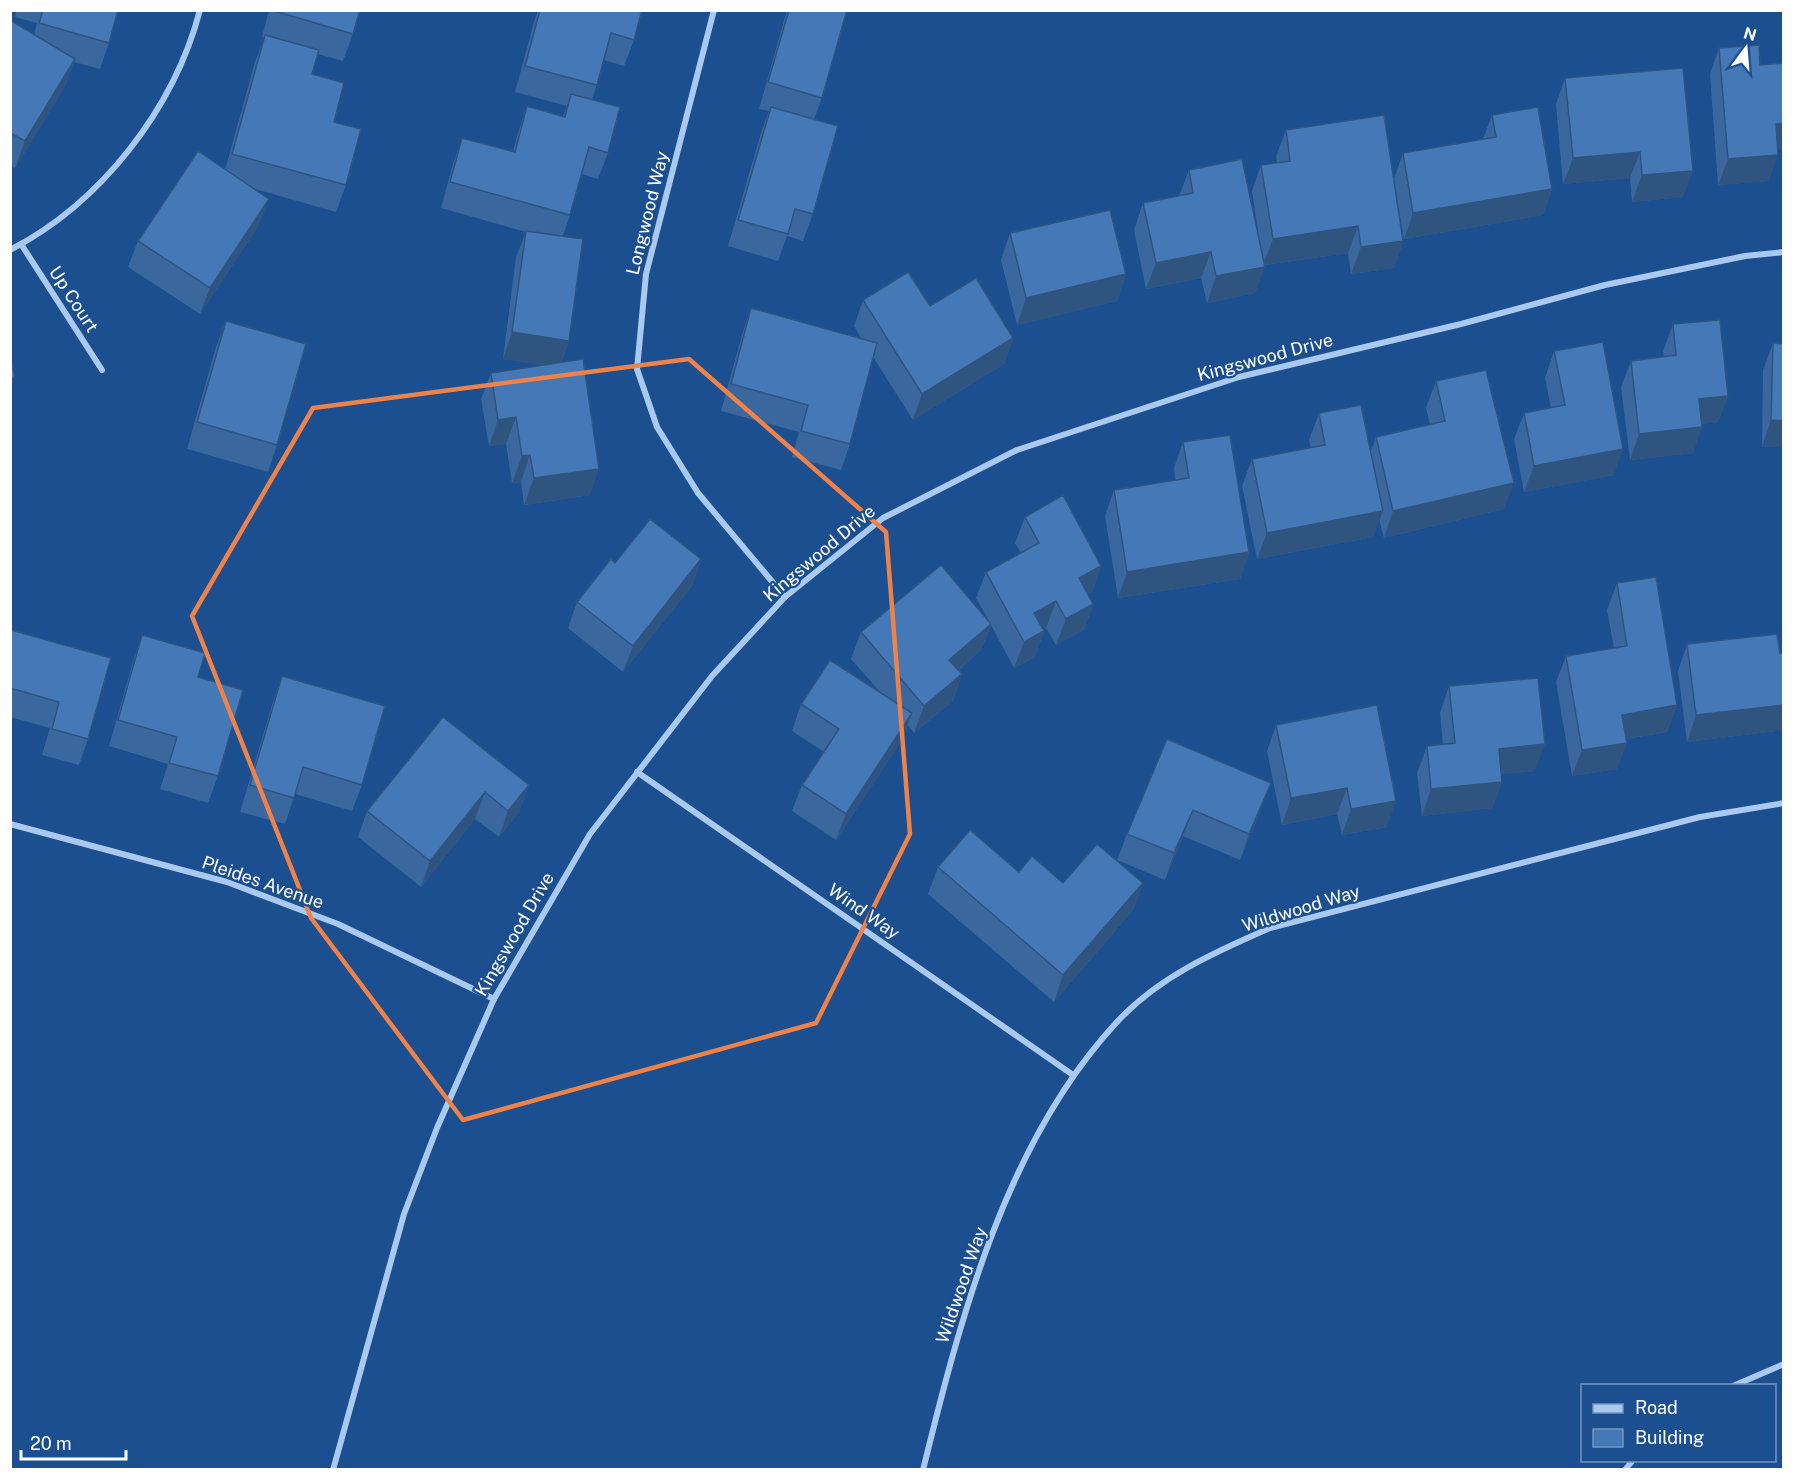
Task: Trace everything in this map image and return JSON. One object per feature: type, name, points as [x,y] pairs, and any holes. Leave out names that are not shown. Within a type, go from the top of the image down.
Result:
[{"type":"street","points":[[10,250],[67,213],[108,174],[143,131],[172,82],[194,31],[200,10]]},
{"type":"street","name":"Longwood Way","points":[[714,10],[646,274],[637,369],[657,427],[698,493],[785,597]]},
{"type":"street","name":"Up Court","points":[[21,244],[102,369]]},
{"type":"street","name":"Kingswood Drive","points":[[333,1470],[404,1214],[437,1128],[494,999],[590,834],[712,676],[785,597],[883,518],[1017,450],[1239,377],[1461,324],[1605,285],[1744,256],[1784,252]]},
{"type":"street","name":"Wind Way","points":[[638,772],[1073,1075]]},
{"type":"street","name":"Wildwood Way","points":[[923,1470],[946,1379],[983,1262],[1029,1149],[1073,1075],[1117,1022],[1155,989],[1203,957],[1270,928],[1700,817],[1784,803]]},
{"type":"street","name":"Pleides Avenue","points":[[10,824],[227,882],[338,924],[494,999]]},
{"type":"street","points":[[1738,1384],[1784,1364]]},
{"type":"highlighted area","points":[[689,359],[886,532],[910,834],[816,1023],[463,1120],[311,918],[192,616],[313,408]]},
{"type":"building","points":[[43,10],[118,10],[109,43],[39,23]]},
{"type":"building","points":[[271,10],[360,10],[353,34]]},
{"type":"building","points":[[540,10],[642,10],[634,40],[611,33],[597,85],[525,66]]},
{"type":"building","points":[[789,10],[847,10],[822,98],[768,82]]},
{"type":"building","points":[[10,20],[75,59],[25,141],[10,133]]},
{"type":"building","points":[[265,35],[319,50],[312,74],[344,83],[334,122],[361,129],[346,185],[232,154]]},
{"type":"building","points":[[1759,45],[1760,65],[1784,63],[1784,123],[1776,124],[1778,155],[1728,159],[1719,48]]},
{"type":"building","points":[[1683,68],[1693,171],[1642,175],[1640,152],[1573,158],[1565,78]]},
{"type":"building","points":[[571,94],[620,107],[608,153],[589,147],[570,215],[450,182],[462,138],[515,152],[527,106],[565,117]]},
{"type":"building","points":[[771,107],[838,126],[813,214],[795,209],[788,234],[738,220]]},
{"type":"building","points":[[1538,107],[1552,189],[1413,213],[1403,153],[1496,137],[1492,115]]},
{"type":"building","points":[[1384,115],[1403,241],[1361,247],[1358,226],[1273,239],[1261,165],[1290,161],[1286,130]]},
{"type":"building","points":[[198,151],[269,199],[210,288],[138,241]]},
{"type":"building","points":[[1242,159],[1265,267],[1216,276],[1211,252],[1156,263],[1143,203],[1193,193],[1189,170]]},
{"type":"building","points":[[1110,210],[1126,274],[1026,298],[1010,233]]},
{"type":"building","points":[[526,231],[583,239],[569,341],[512,332]]},
{"type":"building","points":[[908,272],[930,306],[976,278],[1013,338],[922,394],[863,300]]},
{"type":"building","points":[[751,308],[877,343],[850,444],[801,431],[808,405],[731,384]]},
{"type":"building","points":[[1720,320],[1728,396],[1699,399],[1702,427],[1639,434],[1631,361],[1676,355],[1673,324]]},
{"type":"building","points":[[226,321],[306,344],[277,445],[197,422]]},
{"type":"building","points":[[1603,342],[1623,449],[1534,466],[1524,413],[1565,405],[1554,351]]},
{"type":"building","points":[[1773,343],[1784,344],[1784,421],[1771,420]]},
{"type":"building","points":[[10,357],[15,377],[10,378]]},
{"type":"building","points":[[583,359],[599,469],[534,478],[530,455],[522,456],[516,417],[498,420],[491,373]]},
{"type":"building","points":[[1486,370],[1514,483],[1393,511],[1376,437],[1445,421],[1436,381]]},
{"type":"building","points":[[1361,405],[1383,511],[1267,533],[1252,459],[1325,445],[1319,413]]},
{"type":"building","points":[[1230,435],[1249,552],[1127,572],[1114,490],[1189,478],[1183,442]]},
{"type":"building","points":[[1063,495],[1101,566],[1079,578],[1093,604],[1066,619],[1056,601],[1034,613],[1044,631],[1024,642],[986,572],[1039,543],[1025,517]]},
{"type":"building","points":[[650,519],[701,559],[633,646],[577,602],[611,559],[615,563]]},
{"type":"building","points":[[941,565],[991,624],[949,660],[962,674],[924,706],[861,632]]},
{"type":"building","points":[[1656,577],[1677,705],[1622,715],[1627,743],[1582,750],[1566,656],[1627,646],[1617,583]]},
{"type":"building","points":[[11,630],[111,658],[88,739],[52,729],[59,702],[10,688]]},
{"type":"building","points":[[1777,634],[1780,653],[1784,653],[1784,705],[1696,715],[1687,644]]},
{"type":"building","points":[[142,635],[205,653],[198,677],[243,690],[218,776],[169,763],[177,737],[118,720]]},
{"type":"building","points":[[830,660],[912,713],[846,814],[802,785],[839,729],[801,704]]},
{"type":"building","points":[[282,676],[385,706],[362,785],[303,767],[294,798],[250,785]]},
{"type":"building","points":[[1538,678],[1545,744],[1499,749],[1502,782],[1431,789],[1427,746],[1455,743],[1449,686]]},
{"type":"building","points":[[1377,705],[1396,801],[1351,809],[1347,788],[1291,798],[1276,725]]},
{"type":"building","points":[[443,717],[529,785],[508,811],[485,792],[430,861],[367,811]]},
{"type":"building","points":[[1167,739],[1271,783],[1249,834],[1193,810],[1174,853],[1127,834]]},
{"type":"building","points":[[970,830],[1019,872],[1032,856],[1063,883],[1097,844],[1143,883],[1063,975],[938,867]]}]
